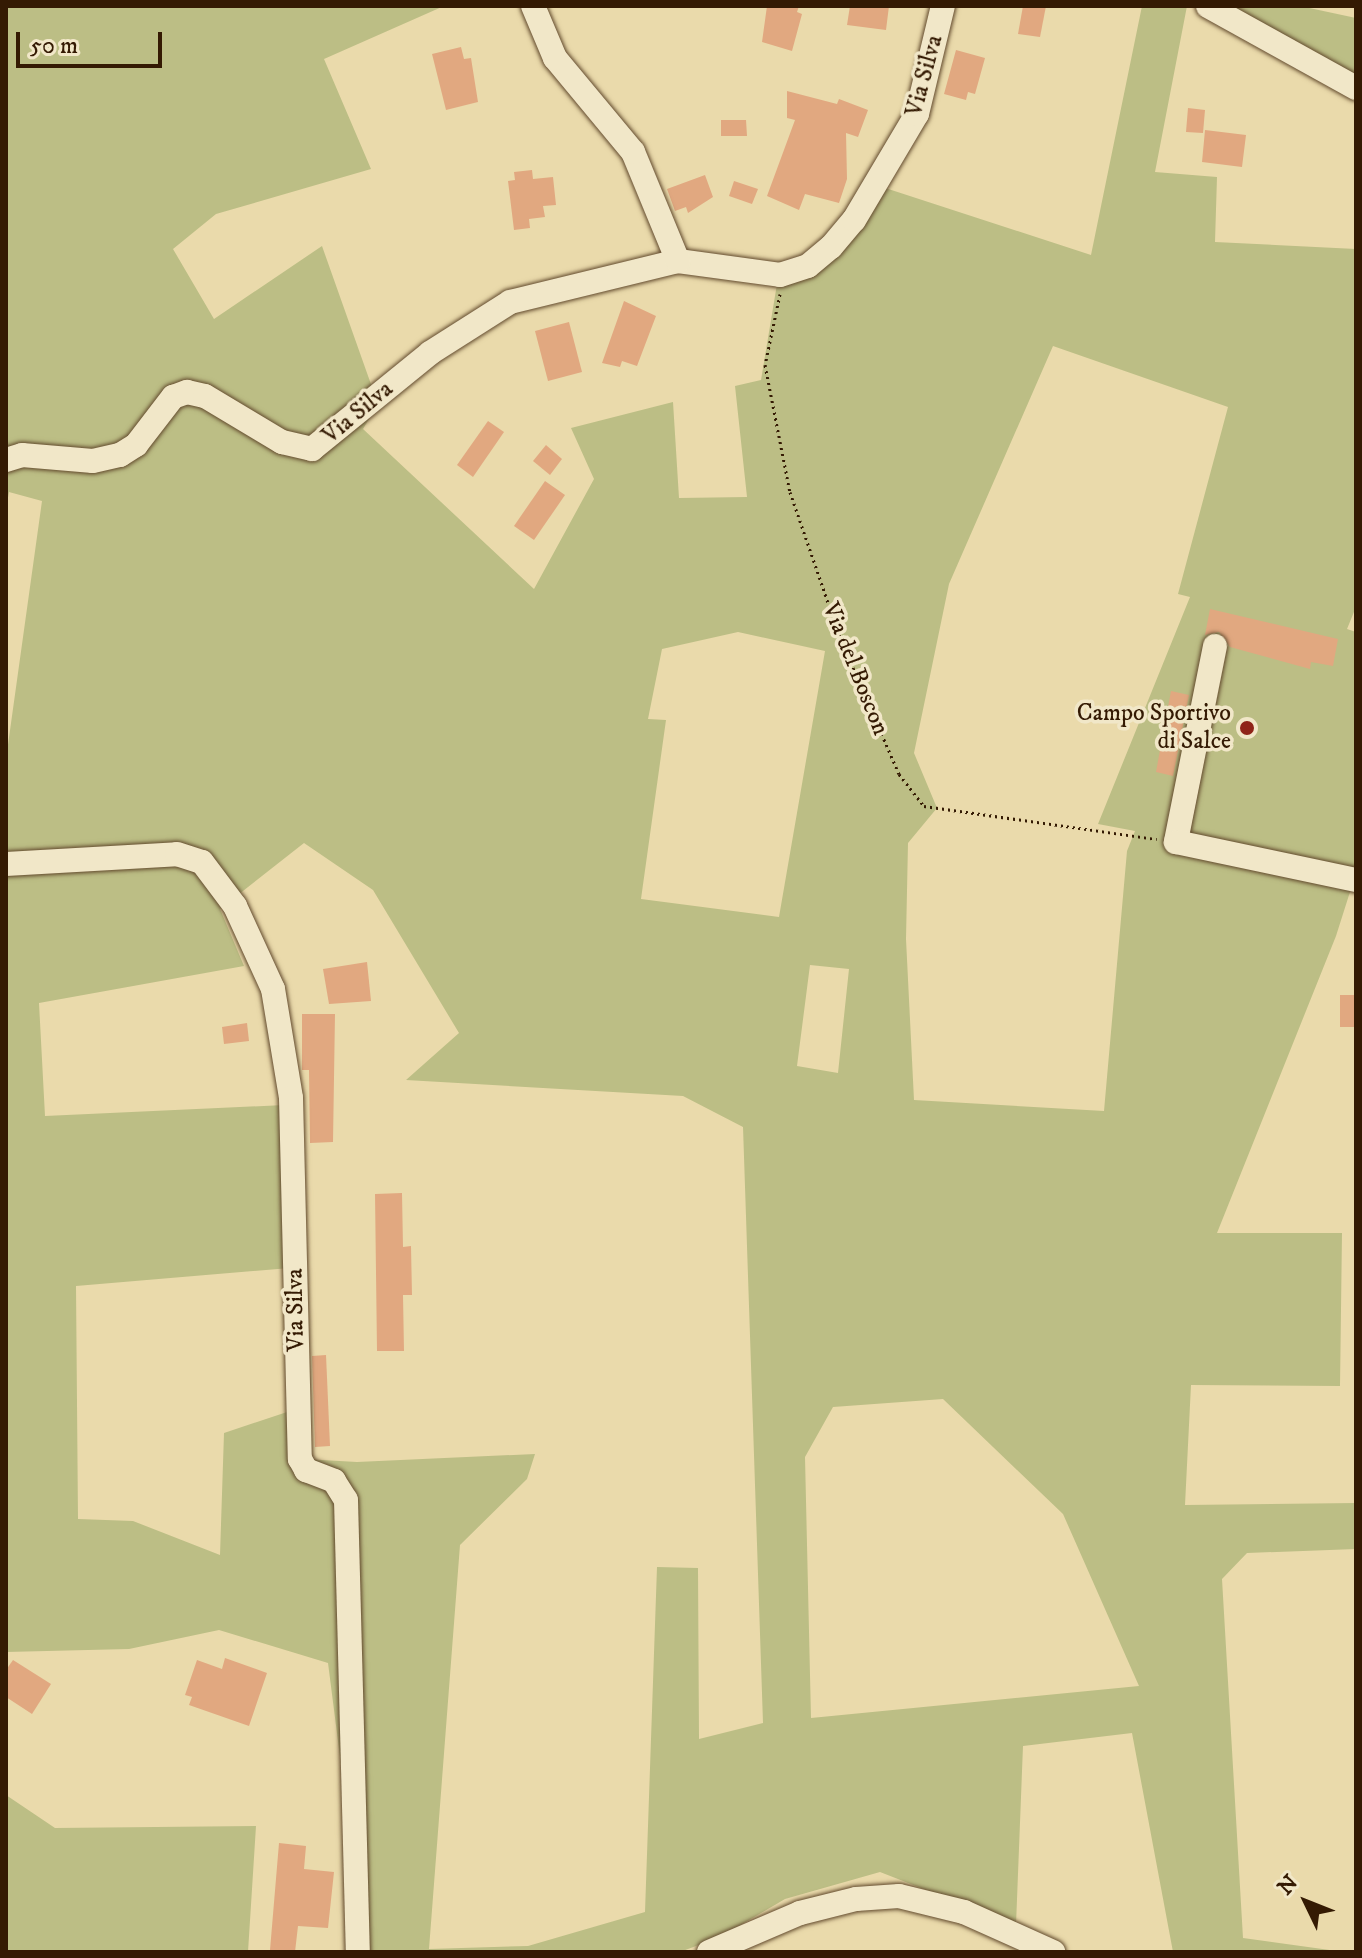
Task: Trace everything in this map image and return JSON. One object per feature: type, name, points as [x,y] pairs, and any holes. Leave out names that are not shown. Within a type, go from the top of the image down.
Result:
[{"type":"street","points":[[533,6],[555,58],[633,152],[678,261]]},
{"type":"street","name":"Via Silva","points":[[6,460],[22,455],[93,461],[120,455],[136,445],[173,397],[187,392],[205,396],[282,442],[312,449],[430,353],[510,302],[678,261],[780,275],[808,266],[831,247],[903,142],[922,101],[943,6]]},
{"type":"street","points":[[1208,6],[1356,88]]},
{"type":"street","points":[[1215,646],[1176,842],[1356,880]]},
{"type":"street","name":"Via Silva","points":[[6,864],[177,854],[202,862],[235,906],[273,989],[291,1098],[300,1459],[306,1470],[334,1481],[346,1500],[358,1952]]},
{"type":"street","points":[[709,1952],[800,1913],[899,1896],[964,1912],[1053,1952]]},
{"type":"path","name":"Via del Boscon","points":[[780,275],[780,305],[765,365],[790,492],[841,640],[899,774],[924,806],[1176,842]]},
{"type":"green space","points":[[6,6],[444,6],[324,59],[371,169],[216,214],[173,249],[214,319],[322,246],[378,404],[363,429],[534,589],[594,479],[571,428],[673,402],[679,498],[747,497],[735,386],[761,380],[778,278],[802,273],[873,184],[1091,255],[1142,6],[1187,6],[1155,172],[1217,177],[1215,242],[1356,249],[1356,607],[1347,629],[1356,632],[1356,873],[1336,936],[1217,1233],[1342,1233],[1340,1386],[1191,1385],[1185,1505],[1356,1503],[1356,1549],[1247,1553],[1222,1579],[1243,1938],[1344,1952],[1173,1952],[1132,1733],[1023,1746],[1016,1925],[880,1872],[785,1899],[720,1937],[680,1952],[365,1952],[328,1663],[219,1630],[129,1649],[6,1652],[6,759],[42,501],[9,492],[6,509]],"holes":[[[1053,346],[1228,407],[1178,594],[1190,597],[1098,824],[1135,831],[1127,851],[1104,1111],[914,1100],[906,939],[908,843],[937,808],[914,753],[949,584]],[[738,632],[825,651],[779,917],[641,899],[666,720],[648,719],[662,649]],[[304,843],[373,890],[459,1033],[406,1080],[683,1096],[743,1127],[763,1723],[699,1739],[698,1568],[657,1567],[645,1912],[528,1946],[429,1949],[460,1545],[527,1479],[535,1454],[357,1462],[304,1459],[296,1409],[224,1433],[220,1555],[133,1521],[78,1519],[76,1286],[290,1268],[284,1105],[45,1116],[39,1003],[244,966],[220,909]],[[810,965],[849,969],[838,1073],[797,1066]],[[943,1399],[1063,1514],[1139,1686],[811,1718],[805,1457],[833,1407]]]},
{"type":"green space","points":[[1221,6],[1300,6],[1356,18],[1356,80]]},
{"type":"green space","points":[[6,1795],[55,1828],[256,1826],[248,1952],[6,1952]]},
{"type":"building","points":[[767,6],[799,6],[797,12],[802,14],[792,51],[762,42]]},
{"type":"building","points":[[850,6],[889,6],[886,30],[847,25]]},
{"type":"building","points":[[1023,6],[1046,6],[1040,37],[1018,34]]},
{"type":"building","points":[[461,47],[464,59],[471,58],[478,102],[446,110],[432,54]]},
{"type":"building","points":[[956,50],[985,58],[975,94],[968,92],[966,100],[944,94]]},
{"type":"building","points":[[787,91],[837,104],[839,99],[868,110],[858,137],[846,133],[847,179],[839,203],[805,194],[799,210],[767,196],[795,120],[787,118]]},
{"type":"building","points":[[1188,108],[1205,110],[1203,133],[1186,132]]},
{"type":"building","points":[[721,120],[746,120],[747,136],[721,136]]},
{"type":"building","points":[[1205,130],[1246,135],[1242,167],[1202,162]]},
{"type":"building","points":[[532,170],[533,179],[553,177],[556,205],[543,206],[545,217],[529,219],[530,228],[514,230],[508,181],[515,180],[514,172]]},
{"type":"building","points":[[705,175],[713,197],[688,213],[686,207],[675,211],[667,189]]},
{"type":"building","points":[[734,181],[758,189],[752,204],[729,196]]},
{"type":"building","points":[[624,301],[656,316],[637,366],[622,361],[620,367],[602,363]]},
{"type":"building","points":[[569,322],[582,372],[548,381],[535,331]]},
{"type":"building","points":[[488,421],[504,432],[473,477],[457,465]]},
{"type":"building","points":[[546,445],[562,459],[550,475],[533,461]]},
{"type":"building","points":[[545,481],[565,495],[534,540],[514,526]]},
{"type":"building","points":[[1210,609],[1338,639],[1333,666],[1311,662],[1310,669],[1230,647],[1219,632],[1205,635]]},
{"type":"building","points":[[1171,691],[1189,695],[1173,776],[1156,772]]},
{"type":"building","points":[[367,962],[371,1001],[329,1004],[323,969]]},
{"type":"building","points":[[1340,995],[1356,995],[1356,1027],[1340,1027]]},
{"type":"building","points":[[302,1014],[335,1014],[333,1142],[310,1143],[309,1070],[302,1070]]},
{"type":"building","points":[[247,1023],[249,1041],[224,1044],[222,1027]]},
{"type":"building","points":[[402,1193],[403,1247],[411,1246],[412,1295],[403,1295],[404,1351],[377,1351],[375,1194]]},
{"type":"building","points":[[326,1355],[330,1446],[315,1447],[312,1356]]},
{"type":"building","points":[[225,1658],[267,1673],[249,1726],[189,1705],[192,1697],[185,1695],[197,1660],[222,1669]]},
{"type":"building","points":[[13,1660],[51,1684],[32,1714],[6,1697],[6,1670]]},
{"type":"building","points":[[279,1843],[306,1846],[304,1869],[334,1872],[328,1928],[298,1926],[295,1952],[270,1950]]},
{"type":"place","name":"Campo Sportivo di Salce","points":[[1247,728]]}]
